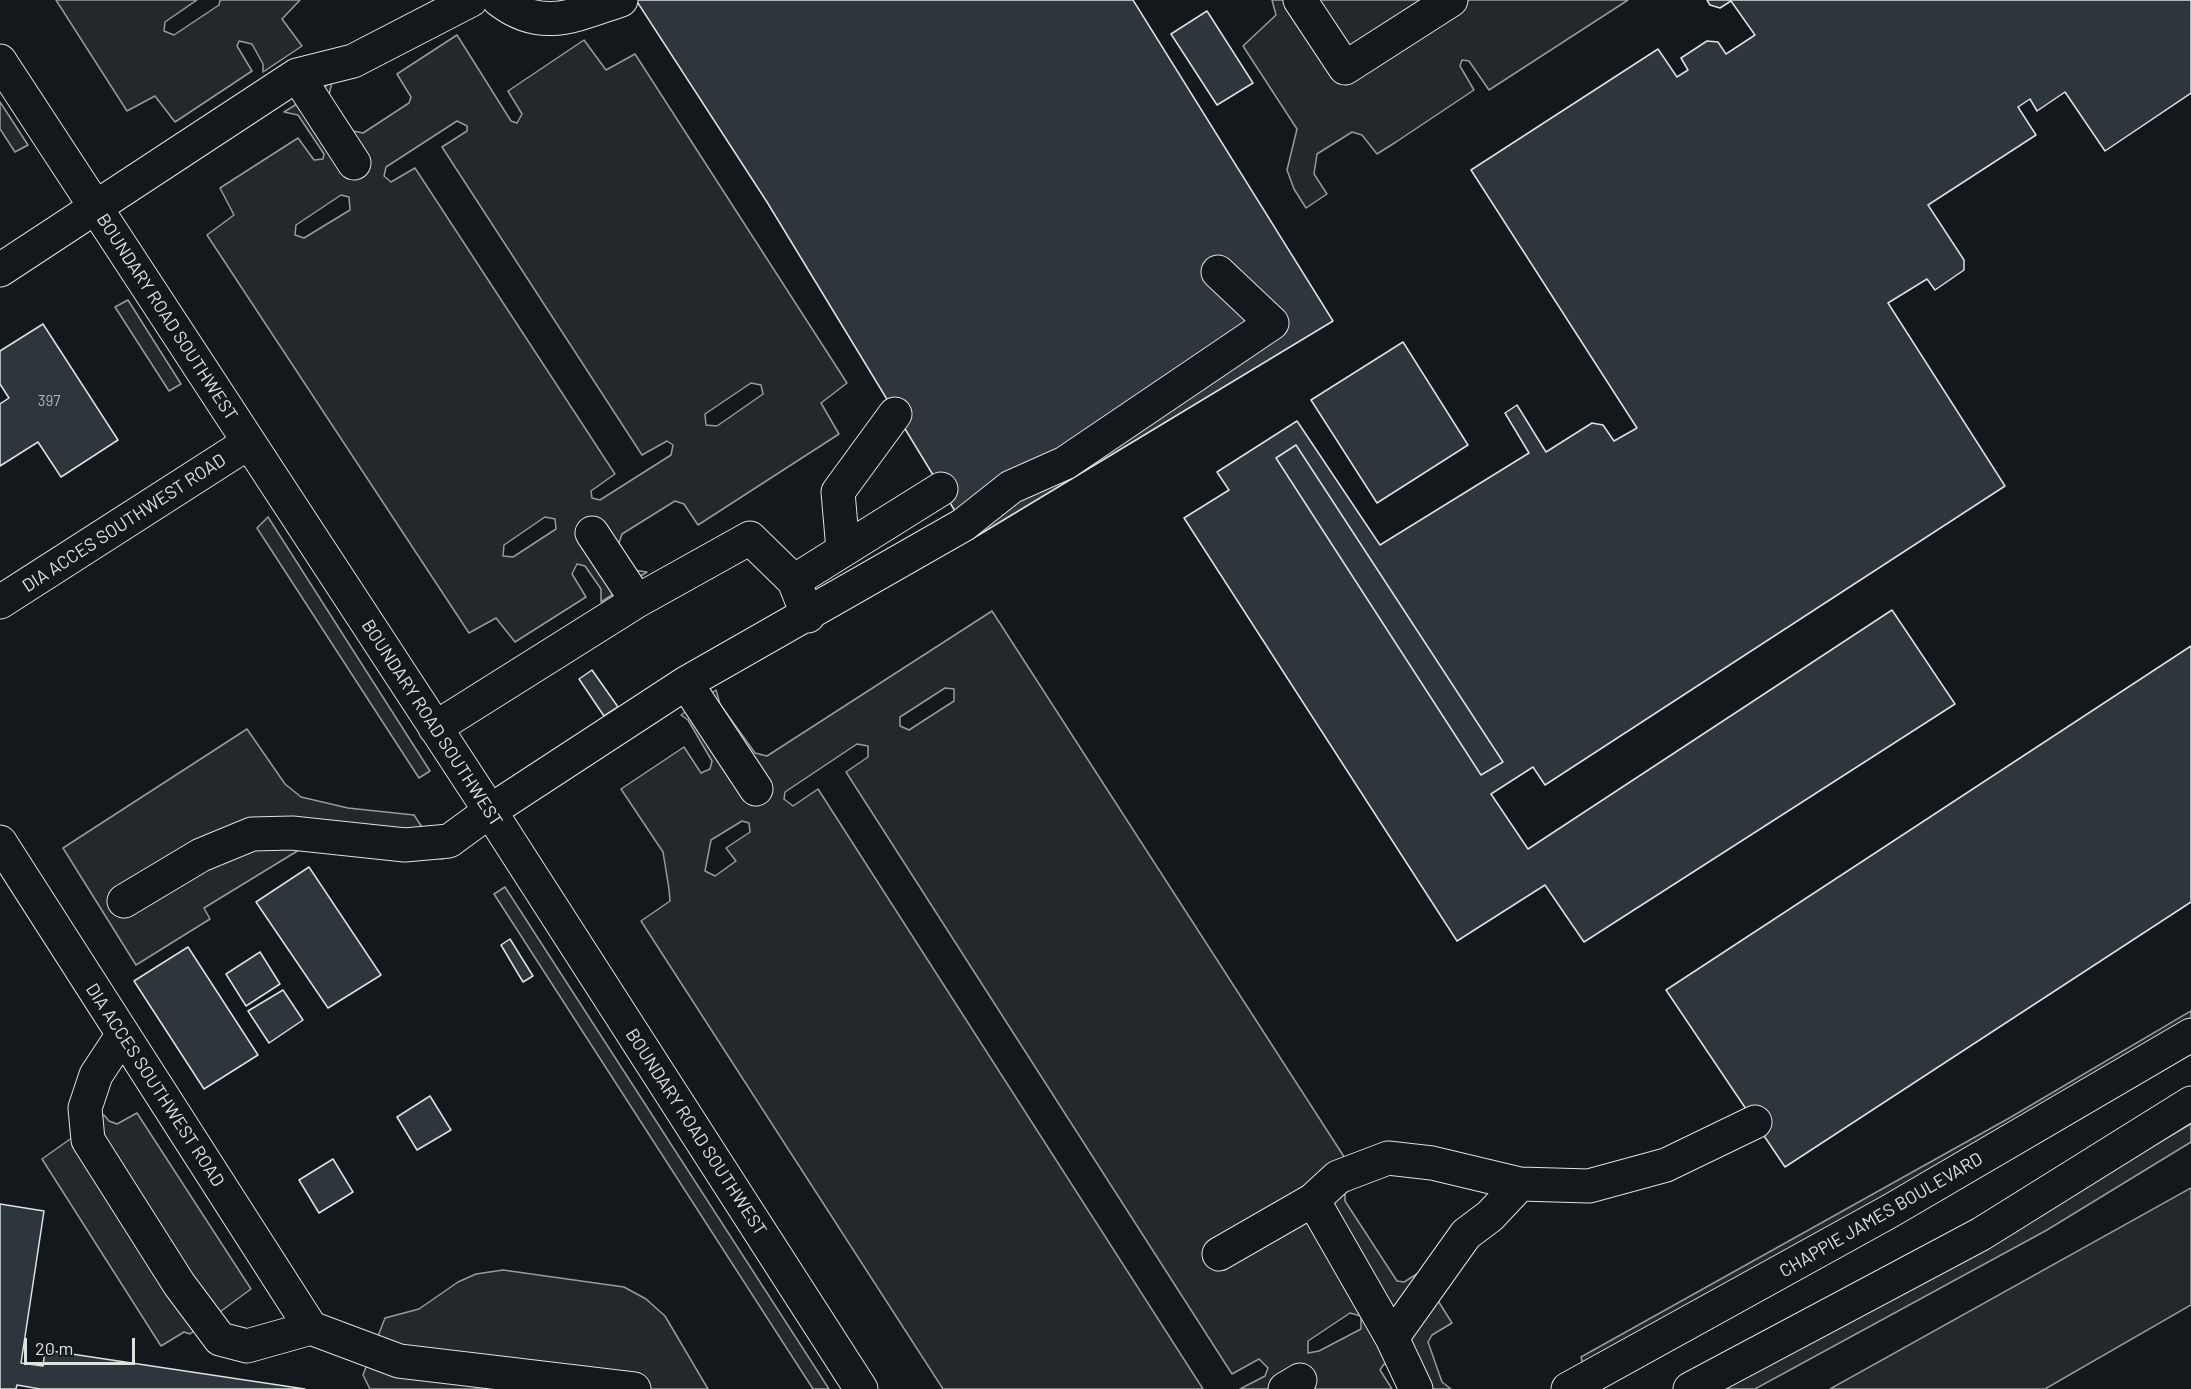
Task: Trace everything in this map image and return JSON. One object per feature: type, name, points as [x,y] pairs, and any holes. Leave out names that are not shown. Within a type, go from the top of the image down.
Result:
[{"type":"street","points":[[406,33],[416,0]]},
{"type":"street","points":[[0,270],[297,75],[353,61],[471,0]]},
{"type":"street","points":[[499,0],[517,14],[562,20],[621,0]]},
{"type":"street","points":[[1300,0],[1345,68],[1451,0]]},
{"type":"street","name":"BOUNDARY ROAD SOUTHWEST","points":[[0,61],[490,811],[861,1389]]},
{"type":"street","points":[[297,75],[354,163]]},
{"type":"street","points":[[124,901],[201,855],[252,834],[292,834],[405,845],[449,841],[490,811],[686,683],[808,616],[963,525],[1011,487],[1065,463],[1272,323],[1218,272]]},
{"type":"street","points":[[843,550],[838,492],[895,414]]},
{"type":"street","name":"DIA ACCES SOUTHWEST ROAD","points":[[0,602],[248,443]]},
{"type":"street","points":[[794,580],[941,489]]},
{"type":"street","points":[[592,533],[637,601]]},
{"type":"street","points":[[435,728],[637,601],[750,538],[794,580],[808,616]]},
{"type":"street","points":[[686,683],[756,789]]},
{"type":"street","name":"DIA ACCES SOUTHWEST ROAD","points":[[0,842],[311,1328]]},
{"type":"street","points":[[123,1034],[96,1075],[86,1108],[88,1140],[167,1265],[220,1339],[247,1346],[311,1328],[399,1361],[634,1389]]},
{"type":"street","name":"CHAPPIE JAMES BOULEVARD","points":[[1568,1389],[1662,1339],[1900,1205],[2191,1035]]},
{"type":"street","points":[[1690,1389],[1981,1234],[2191,1103]]},
{"type":"street","points":[[1219,1254],[1313,1200],[1338,1177],[1388,1158],[1432,1163],[1520,1184],[1589,1186],[1666,1165],[1755,1122]]},
{"type":"street","points":[[1392,1338],[1466,1234],[1490,1216],[1520,1184]]},
{"type":"street","points":[[1313,1200],[1392,1338],[1416,1389]]},
{"type":"shaded area","points":[[56,0],[197,0],[165,22],[164,31],[174,35],[219,5],[220,0],[300,0],[282,19],[302,46],[263,72],[263,64],[252,44],[239,41],[237,46],[252,71],[175,122],[155,96],[127,111]]},
{"type":"shaded area","points":[[1272,0],[1628,0],[1489,90],[1469,61],[1462,60],[1460,66],[1474,90],[1396,142],[1377,154],[1362,135],[1352,132],[1317,154],[1314,174],[1327,194],[1306,208],[1294,189],[1287,170],[1297,129],[1243,46],[1276,15]]},
{"type":"shaded area","points":[[457,35],[511,121],[517,123],[522,114],[508,91],[584,40],[606,70],[635,54],[847,383],[821,403],[839,434],[698,525],[684,504],[675,501],[622,534],[619,543],[634,570],[647,572],[601,602],[601,589],[585,566],[577,564],[572,574],[586,597],[515,642],[496,618],[469,633],[207,235],[234,215],[220,188],[298,138],[314,160],[323,159],[324,154],[298,115],[284,112],[332,82],[329,95],[353,131],[363,133],[409,103],[411,97],[397,74]],"holes":[[[457,121],[467,126],[467,131],[442,147],[642,455],[667,441],[673,445],[671,455],[600,500],[592,498],[591,491],[615,474],[415,168],[391,182],[384,176],[386,167]],[[341,195],[349,197],[350,210],[304,238],[295,235],[296,225]],[[751,383],[761,385],[763,394],[717,426],[706,425],[705,414]],[[545,517],[555,519],[556,529],[513,557],[503,556],[504,545]]]},
{"type":"shaded area","points":[[0,102],[28,145],[15,152],[0,129]]},
{"type":"shaded area","points":[[128,300],[181,384],[169,391],[115,307]]},
{"type":"shaded area","points":[[268,517],[430,771],[419,778],[257,528]]},
{"type":"shaded area","points":[[992,611],[1361,1183],[1345,1193],[1345,1201],[1397,1281],[1404,1282],[1420,1272],[1452,1323],[1432,1335],[1428,1342],[1442,1382],[1451,1389],[1402,1389],[1388,1365],[1384,1364],[1380,1370],[1392,1389],[1240,1389],[1265,1376],[1268,1368],[1259,1359],[1232,1374],[846,772],[868,757],[868,746],[857,744],[785,792],[784,799],[793,806],[818,789],[1203,1389],[943,1389],[641,921],[670,901],[669,889],[663,852],[621,789],[684,747],[701,773],[710,769],[712,761],[688,720],[681,715],[716,690],[720,704],[755,753],[767,756]],"holes":[[[945,688],[954,689],[954,701],[909,730],[900,726],[900,717]],[[742,821],[749,823],[750,832],[726,848],[736,861],[715,876],[705,871],[711,840]],[[1350,1313],[1361,1316],[1361,1329],[1319,1351],[1308,1353],[1308,1341]]]},
{"type":"shaded area","points":[[247,729],[285,784],[301,797],[348,808],[414,815],[443,859],[317,847],[299,850],[204,908],[210,919],[136,965],[63,848]]},
{"type":"shaded area","points":[[505,887],[829,1389],[813,1389],[494,894]]},
{"type":"shaded area","points":[[2191,1011],[2191,1027],[1585,1371],[1581,1357],[2011,1117]]},
{"type":"shaded area","points":[[137,1113],[251,1289],[190,1334],[184,1332],[161,1346],[42,1159],[104,1115],[109,1121],[117,1124]]},
{"type":"shaded area","points":[[2191,1124],[2191,1142],[2047,1230],[1755,1389],[1722,1389],[2073,1193]]},
{"type":"shaded area","points":[[2191,1188],[2191,1305],[2045,1389],[1830,1389]]},
{"type":"shaded area","points":[[503,1270],[624,1287],[646,1299],[665,1316],[708,1389],[370,1389],[363,1375],[385,1318],[419,1309],[458,1282],[476,1274]]},
{"type":"building","points":[[636,0],[1133,0],[1333,321],[972,539],[767,202]]},
{"type":"building","points":[[1707,0],[2191,0],[2191,93],[2105,151],[2065,92],[2037,111],[2030,99],[2018,107],[2036,135],[1928,205],[1964,260],[1964,270],[1935,290],[1927,279],[1888,303],[2005,486],[1545,785],[1533,767],[1491,794],[1528,849],[1892,610],[1955,704],[1584,942],[1545,885],[1457,941],[1184,518],[1229,490],[1217,472],[1297,421],[1380,545],[1529,453],[1505,413],[1517,405],[1546,452],[1592,423],[1603,425],[1614,441],[1637,428],[1471,170],[1658,49],[1677,77],[1688,70],[1681,58],[1707,41],[1718,42],[1726,54],[1755,35],[1731,1],[1720,8],[1710,5]],"holes":[[[1296,445],[1503,762],[1481,775],[1276,458]]]},
{"type":"building","points":[[1207,11],[1253,83],[1217,105],[1171,34]]},
{"type":"building","points":[[43,324],[118,440],[61,477],[38,442],[0,466],[0,404],[9,398],[0,384],[0,351]]},
{"type":"building","points":[[1403,342],[1468,445],[1377,503],[1311,400]]},
{"type":"building","points":[[1296,445],[1503,762],[1481,775],[1276,458]]},
{"type":"building","points":[[2191,646],[2191,902],[1785,1167],[1666,990]]},
{"type":"building","points":[[592,670],[618,707],[604,716],[579,679]]},
{"type":"building","points":[[309,867],[381,975],[328,1008],[256,902]]},
{"type":"building","points":[[510,939],[533,976],[523,982],[501,945]]},
{"type":"building","points":[[188,947],[258,1055],[204,1089],[134,981]]},
{"type":"building","points":[[260,952],[280,984],[246,1006],[226,974]]},
{"type":"building","points":[[283,990],[303,1020],[269,1043],[248,1011]]},
{"type":"building","points":[[430,1096],[451,1130],[417,1150],[397,1117]]},
{"type":"building","points":[[333,1159],[353,1192],[319,1213],[299,1180]]},
{"type":"building","points":[[0,1204],[44,1211],[21,1363],[43,1366],[45,1350],[305,1389],[40,1389],[17,1385],[16,1389],[0,1389]]}]
